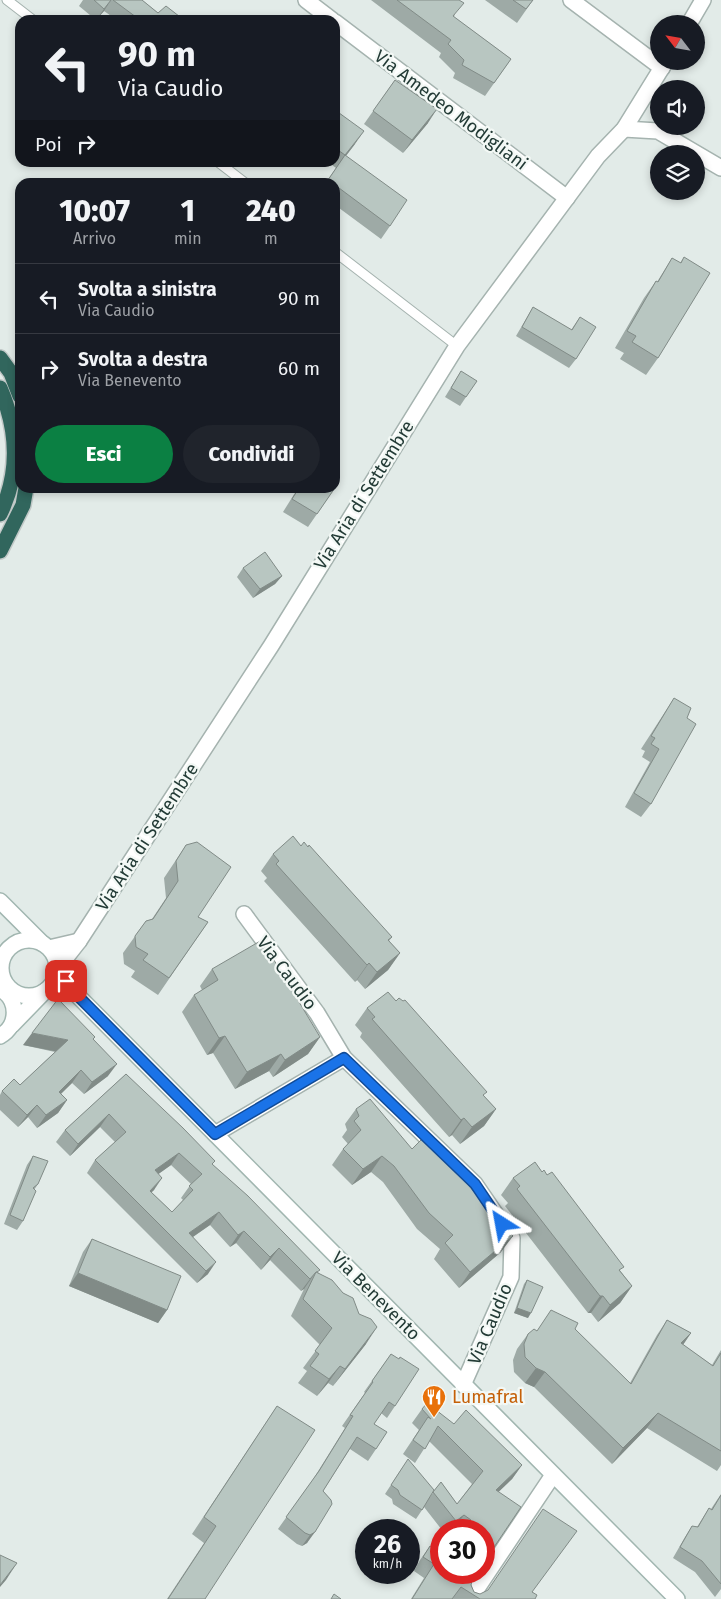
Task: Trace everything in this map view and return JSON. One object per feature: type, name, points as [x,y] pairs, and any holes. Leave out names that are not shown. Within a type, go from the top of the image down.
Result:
[{"type":"highway","points":[[0,358],[11,373],[15,383]]},
{"type":"highway","points":[[0,388],[8,406],[14,432],[14,469],[6,502],[0,514]]},
{"type":"highway","points":[[0,551],[23,505],[25,493]]},
{"type":"street","name":"Via Amedeo Modigliani","points":[[306,0],[326,15]]},
{"type":"street","points":[[571,0],[650,54]]},
{"type":"street","points":[[694,15],[703,0]]},
{"type":"street","name":"Via Amedeo Modigliani","points":[[340,26],[567,198]]},
{"type":"street","name":"Via Aria di Settembre","points":[[57,969],[79,941],[276,638],[457,346],[598,156],[624,129],[660,70]]},
{"type":"street","points":[[624,129],[658,130],[721,168]]},
{"type":"street","points":[[0,902],[46,945],[56,962],[57,969],[52,983],[4,1034]]},
{"type":"street","name":"Via Caudio","points":[[244,914],[318,1013],[344,1058],[475,1184],[512,1238],[511,1277],[464,1385]]},
{"type":"street","points":[[0,937],[4,979],[15,992],[23,995],[32,995],[47,989],[75,993]]},
{"type":"street","points":[[2,957],[15,944],[24,940],[33,940],[46,945],[79,941]]},
{"type":"street","name":"Via Benevento","points":[[57,969],[75,993],[677,1599]]},
{"type":"street","points":[[0,989],[13,1002],[14,1018],[4,1034]]},
{"type":"street","points":[[215,1134],[344,1058]]},
{"type":"street","points":[[470,1599],[553,1475]]},
{"type":"lane","points":[[7,0],[26,15]]},
{"type":"lane","points":[[224,167],[239,178]]},
{"type":"lane","points":[[340,256],[457,346]]},
{"type":"building","points":[[94,0],[111,0],[104,9]]},
{"type":"building","points":[[113,0],[142,0],[158,13],[166,6],[178,15],[133,15]]},
{"type":"building","points":[[397,0],[459,0],[464,3],[453,16],[511,59],[494,83],[462,65],[464,60],[448,44],[451,40]]},
{"type":"building","points":[[513,0],[533,0],[526,9]]},
{"type":"building","points":[[395,80],[437,109],[412,140],[373,111]]},
{"type":"building","points":[[340,114],[364,131],[345,155],[340,152]]},
{"type":"building","points":[[345,155],[407,200],[390,226],[340,189],[340,178],[329,178],[337,167],[340,167],[340,162]]},
{"type":"building","points":[[684,257],[710,273],[658,358],[632,342],[636,336],[627,331],[656,281],[658,282],[672,258],[681,263]]},
{"type":"building","points":[[533,307],[572,330],[580,317],[596,327],[576,359],[522,327]]},
{"type":"building","points":[[461,371],[477,381],[466,397],[451,388]]},
{"type":"building","points":[[296,493],[332,493],[317,514],[292,499]]},
{"type":"building","points":[[265,552],[282,576],[260,589],[243,568]]},
{"type":"building","points":[[674,698],[691,708],[687,718],[696,724],[651,804],[634,793],[659,749],[651,744],[655,738],[651,736]]},
{"type":"building","points":[[293,836],[301,846],[304,842],[308,847],[309,845],[392,937],[388,940],[400,953],[377,972],[369,963],[367,965],[276,864],[279,861],[273,854]]},
{"type":"building","points":[[197,842],[231,867],[198,917],[208,922],[169,978],[143,960],[148,954],[136,947],[135,936],[146,921],[153,919],[178,881],[176,861],[186,845]]},
{"type":"building","points":[[262,940],[320,1037],[285,1060],[281,1054],[247,1072],[225,1036],[219,1038],[194,995],[218,980],[212,969]]},
{"type":"building","points":[[388,992],[396,1001],[399,998],[403,1001],[405,1000],[487,1092],[483,1095],[496,1109],[472,1127],[464,1118],[461,1120],[372,1019],[375,1017],[367,1008]]},
{"type":"building","points":[[58,999],[95,1037],[93,1039],[117,1064],[92,1082],[81,1070],[59,1092],[67,1100],[46,1115],[37,1105],[27,1115],[2,1091],[14,1079],[20,1085],[68,1040],[32,1033]]},
{"type":"building","points":[[126,1074],[183,1128],[215,1161],[212,1164],[248,1196],[320,1270],[310,1279],[279,1248],[270,1257],[244,1231],[238,1235],[219,1212],[189,1233],[216,1262],[206,1271],[95,1160],[126,1132],[109,1114],[78,1144],[65,1130]],"holes":[[[179,1153],[202,1174],[189,1186],[193,1190],[172,1212],[150,1191],[162,1178],[155,1170]]]},
{"type":"building","points":[[370,1099],[412,1149],[425,1136],[513,1236],[470,1272],[445,1243],[453,1235],[429,1213],[394,1166],[382,1156],[363,1169],[343,1149],[361,1130],[354,1121],[359,1116],[356,1109]]},
{"type":"building","points":[[33,1156],[48,1161],[38,1184],[33,1188],[36,1191],[23,1221],[10,1215]]},
{"type":"building","points":[[535,1162],[542,1172],[544,1170],[547,1175],[552,1172],[624,1267],[619,1270],[632,1286],[610,1305],[603,1296],[600,1296],[517,1189],[520,1186],[513,1178]]},
{"type":"building","points":[[92,1239],[181,1276],[167,1310],[78,1273]]},
{"type":"building","points":[[316,1272],[332,1280],[343,1293],[353,1298],[359,1314],[371,1319],[377,1327],[345,1369],[340,1366],[329,1379],[310,1366],[319,1354],[315,1351],[332,1328],[303,1299]]},
{"type":"building","points":[[527,1280],[543,1287],[531,1313],[517,1308]]},
{"type":"building","points":[[551,1310],[578,1323],[575,1329],[631,1384],[667,1320],[691,1333],[681,1343],[713,1366],[721,1353],[721,1451],[658,1413],[623,1448],[545,1372],[536,1368],[525,1357],[524,1344],[528,1334],[534,1329],[537,1331]]},
{"type":"building","points":[[391,1354],[399,1359],[400,1357],[419,1369],[395,1406],[389,1402],[374,1424],[387,1432],[376,1449],[357,1437],[323,1491],[332,1504],[315,1532],[310,1535],[305,1533],[286,1517],[319,1471],[353,1416],[350,1415]]},
{"type":"building","points":[[427,1403],[454,1424],[466,1410],[522,1465],[496,1490],[521,1507],[495,1546],[495,1519],[470,1519],[464,1515],[459,1519],[454,1519],[433,1492],[441,1482],[457,1504],[483,1471],[438,1426],[425,1449],[413,1440],[428,1417],[431,1419],[422,1409]]},
{"type":"building","points":[[277,1406],[315,1430],[205,1599],[168,1599],[216,1526],[204,1517]]},
{"type":"building","points":[[408,1459],[434,1490],[422,1510],[400,1495],[398,1490],[391,1485]]},
{"type":"building","points":[[721,1495],[721,1584],[702,1561],[680,1547],[692,1526],[698,1527],[709,1508],[712,1510]]},
{"type":"building","points":[[543,1509],[577,1531],[532,1592],[537,1595],[535,1599],[480,1599],[461,1587],[452,1599],[412,1599],[430,1570],[430,1584],[471,1584],[474,1592],[480,1594],[488,1590],[492,1584],[495,1584],[495,1580]]},
{"type":"building","points":[[430,1546],[430,1561],[423,1557]]},
{"type":"building","points":[[0,1555],[17,1563],[0,1585]]},
{"type":"building","points":[[334,1594],[341,1599],[331,1599]]},
{"type":"place","name":"Lumafral","points":[[434,1418]]},
{"type":"route","points":[[66,981],[75,993],[215,1134],[344,1058],[475,1184],[502,1224]]}]
